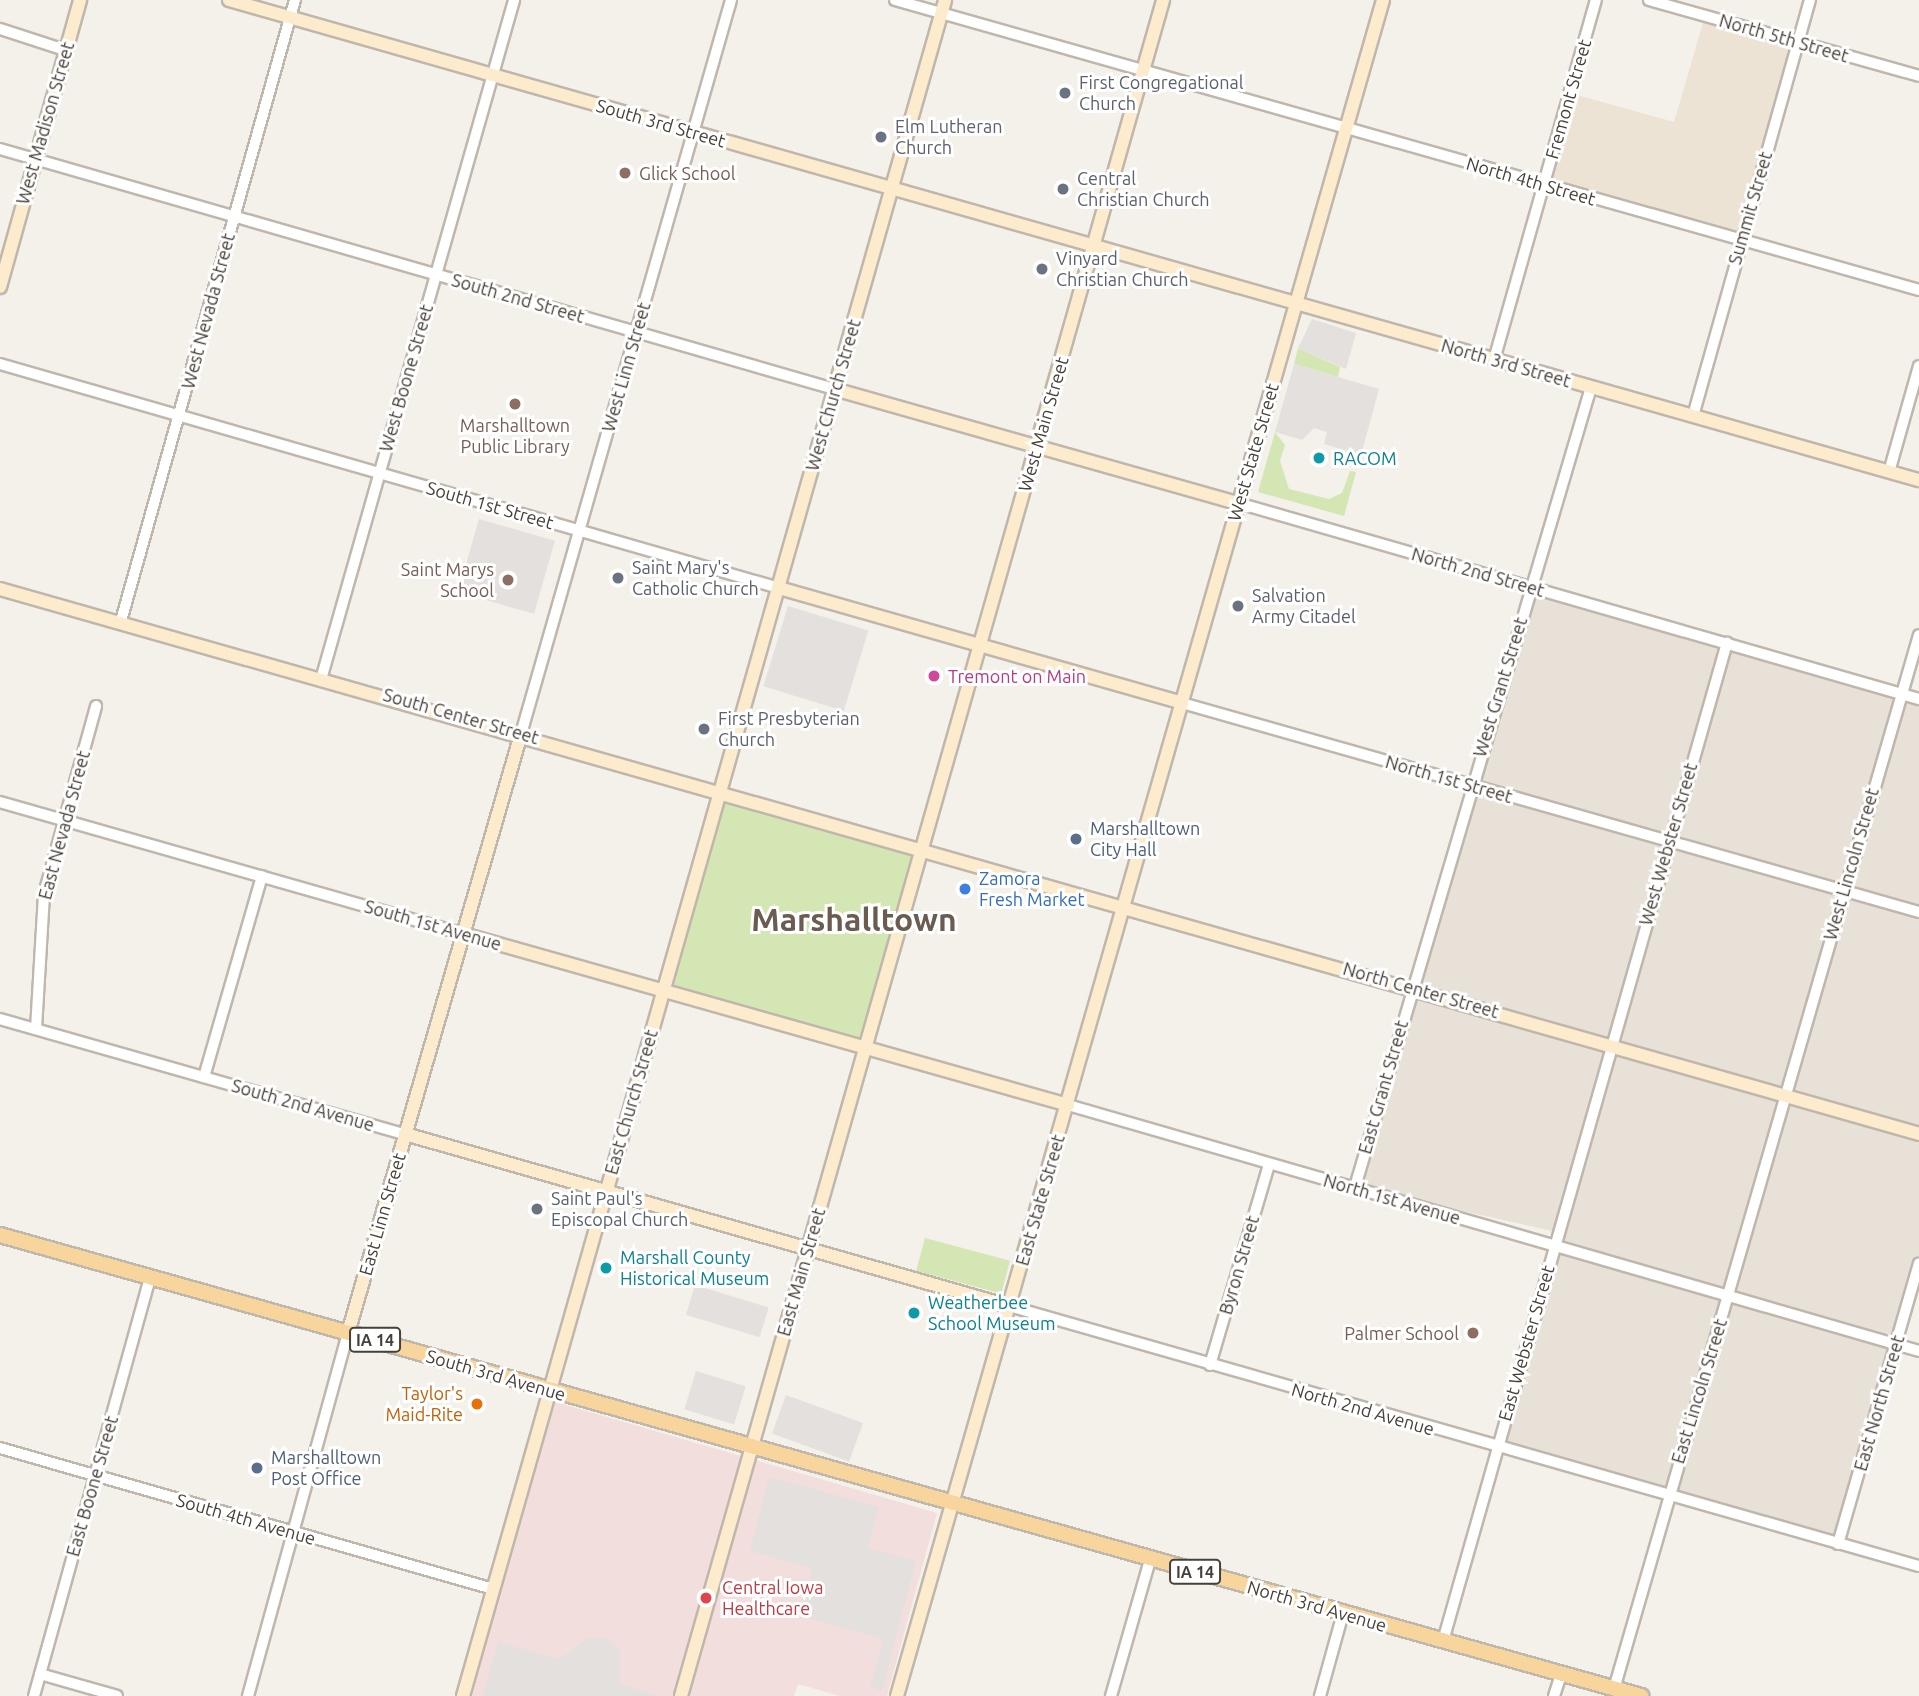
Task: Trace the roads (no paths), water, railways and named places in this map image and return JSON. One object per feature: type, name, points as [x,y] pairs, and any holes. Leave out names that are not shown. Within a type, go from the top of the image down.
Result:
[{"type":"main road","name":"South 3rd Avenue","points":[[0,1235],[750,1447]]},
{"type":"main road","name":"North 3rd Avenue","points":[[750,1447],[1641,1696]]},
{"type":"street","name":"West Madison Street","points":[[0,287],[79,0]]},
{"type":"street","name":"South 3rd Street","points":[[229,0],[1093,246]]},
{"type":"street","name":"West Nevada Street","points":[[121,621],[295,0]]},
{"type":"street","name":"West Boone Street","points":[[322,676],[514,0]]},
{"type":"street","name":"West Linn Street","points":[[521,734],[731,0]]},
{"type":"street","name":"North 4th Street","points":[[895,0],[1919,290]]},
{"type":"street","name":"West Church Street","points":[[718,790],[779,587],[945,0]]},
{"type":"street","name":"West Main Street","points":[[922,848],[1163,0]]},
{"type":"street","name":"West State Street","points":[[1125,906],[1383,0]]},
{"type":"street","name":"Fremont Street","points":[[1494,360],[1596,0]]},
{"type":"street","name":"North 5th Street","points":[[1649,0],[1919,76]]},
{"type":"street","name":"Summit Street","points":[[1693,416],[1740,240],[1810,0]]},
{"type":"street","points":[[0,29],[65,50]]},
{"type":"street","name":"South 2nd Street","points":[[0,149],[1037,447]]},
{"type":"street","name":"North 3rd Street","points":[[1093,246],[1919,480]]},
{"type":"street","name":"South 1st Street","points":[[0,364],[980,645]]},
{"type":"street","points":[[1889,472],[1919,366]]},
{"type":"street","name":"West Grant Street","points":[[1410,987],[1591,387]]},
{"type":"street","name":"North 2nd Street","points":[[1037,447],[1919,699]]},
{"type":"street","name":"South Center Street","points":[[0,589],[322,676],[922,848]]},
{"type":"street","name":"West Lincoln Street","points":[[1785,1094],[1919,635]]},
{"type":"street","name":"West Webster Street","points":[[1610,1045],[1727,643]]},
{"type":"street","name":"North 1st Street","points":[[980,645],[1919,912]]},
{"type":"street","name":"East Nevada Street","points":[[36,1029],[44,894],[96,706]]},
{"type":"street","name":"East Linn Street","points":[[248,1696],[348,1333],[521,734]]},
{"type":"street","name":"East Church Street","points":[[463,1696],[718,790]]},
{"type":"street","name":"South 1st Avenue","points":[[0,802],[865,1048]]},
{"type":"street","name":"North Center Street","points":[[922,848],[1919,1134]]},
{"type":"street","name":"East Main Street","points":[[681,1696],[922,848]]},
{"type":"street","points":[[204,1077],[262,876]]},
{"type":"street","name":"East State Street","points":[[897,1696],[1125,906]]},
{"type":"street","name":"East Grant Street","points":[[1354,1187],[1410,987]]},
{"type":"street","name":"South 2nd Avenue","points":[[0,1018],[807,1249]]},
{"type":"street","name":"East Webster Street","points":[[1443,1641],[1610,1045]]},
{"type":"street","name":"North 1st Avenue","points":[[865,1048],[1553,1246],[1728,1293],[1919,1351]]},
{"type":"street","name":"East Lincoln Street","points":[[1614,1689],[1785,1094]]},
{"type":"street","name":"Byron Street","points":[[1210,1365],[1269,1164]]},
{"type":"street","name":"North 2nd Avenue","points":[[807,1249],[1919,1566]]},
{"type":"street","name":"East North Street","points":[[1838,1544],[1919,1263]]},
{"type":"street","name":"East Boone Street","points":[[34,1696],[150,1277]]},
{"type":"street","name":"South 4th Avenue","points":[[0,1448],[493,1590]]},
{"type":"street","points":[[1111,1696],[1150,1560]]},
{"type":"street","points":[[1320,1696],[1343,1613]]},
{"type":"street","points":[[40,1674],[117,1696]]},
{"type":"street","points":[[1554,1696],[1560,1674]]},
{"type":"place","name":"First Congregational Church","points":[[1065,93]]},
{"type":"place","name":"Elm Lutheran Church","points":[[881,137]]},
{"type":"place","name":"Glick School","points":[[625,173]]},
{"type":"place","name":"Central Christian Church","points":[[1063,189]]},
{"type":"place","name":"Vinyard Christian Church","points":[[1042,269]]},
{"type":"place","name":"Marshalltown Public Library","points":[[515,404]]},
{"type":"place","name":"RACOM","points":[[1319,458]]},
{"type":"place","name":"Saint Mary's Catholic Church","points":[[618,578]]},
{"type":"place","name":"Saint Marys School","points":[[508,580]]},
{"type":"place","name":"Salvation Army Citadel","points":[[1238,606]]},
{"type":"place","name":"Tremont on Main","points":[[934,676]]},
{"type":"place","name":"First Presbyterian Church","points":[[704,729]]},
{"type":"place","name":"Marshalltown City Hall","points":[[1076,839]]},
{"type":"place","name":"Zamora Fresh Market","points":[[965,889]]},
{"type":"place","name":"Saint Paul's Episcopal Church","points":[[537,1209]]},
{"type":"place","name":"Marshall County Historical Museum","points":[[606,1268]]},
{"type":"place","name":"Weatherbee School Museum","points":[[914,1313]]},
{"type":"place","name":"Palmer School","points":[[1473,1333]]},
{"type":"place","name":"Taylor's Maid-Rite","points":[[477,1404]]},
{"type":"place","name":"Marshalltown Post Office","points":[[257,1468]]},
{"type":"place","name":"Central Iowa Healthcare","points":[[706,1598]]},
{"type":"district","name":"Marshalltown","points":[[854,919]]}]
